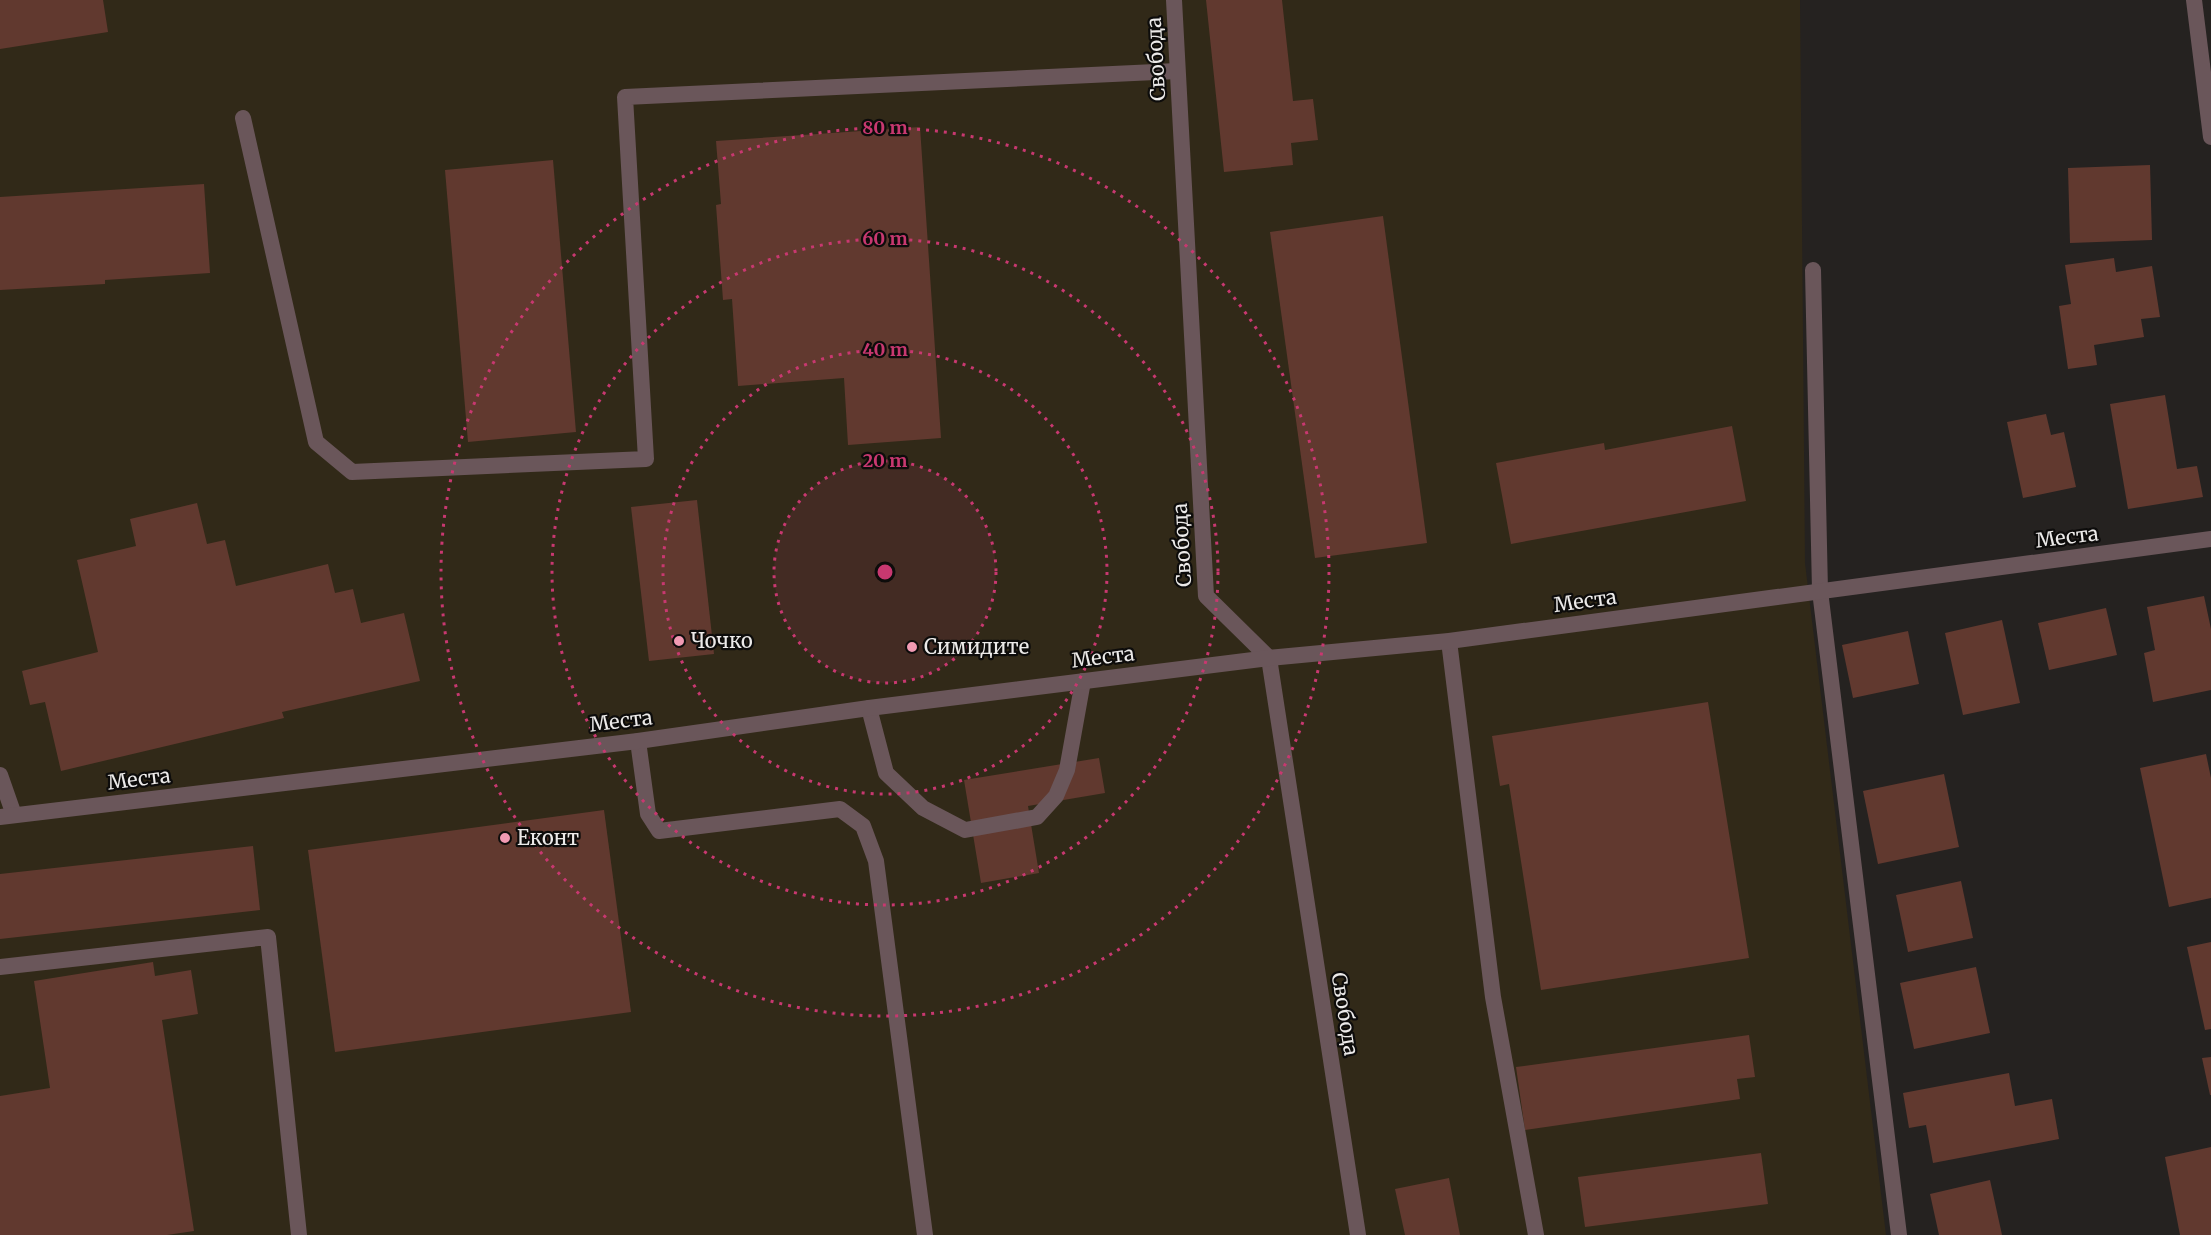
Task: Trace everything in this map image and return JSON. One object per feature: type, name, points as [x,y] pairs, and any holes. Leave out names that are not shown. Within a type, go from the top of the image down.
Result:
[{"type":"street","name":"Свобода","points":[[1174,0],[1206,596],[1269,658],[1358,1235]]},
{"type":"street","points":[[2194,0],[2211,137]]},
{"type":"street","points":[[243,118],[316,442],[352,472],[646,459],[625,97],[1177,71]]},
{"type":"street","points":[[1813,270],[1820,591],[1899,1235]]},
{"type":"street","name":"Места","points":[[7,816],[638,741],[868,708],[1269,658],[1449,640],[2211,539]]},
{"type":"street","points":[[1449,640],[1493,997],[1536,1235]]},
{"type":"street","points":[[868,708],[886,773],[923,808],[965,830],[1037,817],[1056,796],[1067,770],[1083,681]]},
{"type":"street","points":[[638,741],[648,814],[659,831],[840,809],[863,826],[876,861],[925,1235]]},
{"type":"street","points":[[0,775],[7,816]]},
{"type":"street","points":[[0,967],[268,937],[299,1235]]},
{"type":"shaded area","points":[[0,0],[1800,0],[1805,563],[1886,1235],[0,1235]]},
{"type":"building","points":[[0,0],[103,0],[108,32],[0,49]]},
{"type":"building","points":[[1206,0],[1282,0],[1293,101],[1313,99],[1318,140],[1291,143],[1293,165],[1224,172]]},
{"type":"building","points":[[920,127],[941,438],[848,445],[844,378],[738,386],[732,299],[723,300],[716,205],[721,204],[716,141]]},
{"type":"building","points":[[553,160],[576,432],[468,442],[445,170]]},
{"type":"building","points":[[2150,165],[2152,240],[2070,243],[2068,168]]},
{"type":"building","points":[[204,184],[210,273],[105,280],[105,284],[0,290],[0,197]]},
{"type":"building","points":[[1383,216],[1427,543],[1315,558],[1270,232]]},
{"type":"building","points":[[2114,258],[2116,272],[2152,266],[2160,317],[2141,319],[2144,337],[2094,345],[2097,365],[2068,369],[2059,306],[2071,304],[2065,265]]},
{"type":"building","points":[[2165,395],[2177,469],[2197,466],[2203,497],[2128,509],[2110,404]]},
{"type":"building","points":[[2046,414],[2051,435],[2064,432],[2076,487],[2023,498],[2007,422]]},
{"type":"building","points":[[1732,426],[1746,501],[1511,544],[1496,463],[1604,443],[1605,450]]},
{"type":"building","points":[[697,500],[714,654],[649,661],[631,507]]},
{"type":"building","points":[[197,503],[207,544],[225,540],[236,586],[328,564],[335,593],[353,589],[361,623],[404,613],[420,681],[282,712],[284,718],[61,771],[45,702],[30,705],[22,671],[98,652],[77,560],[136,546],[130,519]]},
{"type":"building","points":[[2204,596],[2211,629],[2211,690],[2153,702],[2144,653],[2155,650],[2147,607]]},
{"type":"building","points":[[2106,608],[2117,655],[2049,670],[2038,623]]},
{"type":"building","points":[[2002,620],[2020,703],[1963,715],[1945,633]]},
{"type":"building","points":[[1908,631],[1919,684],[1853,698],[1842,645]]},
{"type":"building","points":[[1708,702],[1749,958],[1541,990],[1509,784],[1500,786],[1492,736]]},
{"type":"building","points":[[2206,754],[2211,778],[2211,898],[2169,907],[2140,768]]},
{"type":"building","points":[[1099,758],[1105,793],[1028,806],[1039,873],[981,883],[964,780]]},
{"type":"building","points":[[1944,774],[1959,847],[1878,864],[1863,791]]},
{"type":"building","points":[[604,810],[631,1012],[335,1052],[308,850]]},
{"type":"building","points":[[253,846],[260,910],[0,939],[0,874]]},
{"type":"building","points":[[1961,881],[1973,938],[1908,952],[1896,895]]},
{"type":"building","points":[[2211,942],[2211,1029],[2205,1030],[2187,947]]},
{"type":"building","points":[[153,962],[155,976],[191,970],[198,1014],[162,1020],[194,1231],[167,1235],[0,1235],[0,1096],[50,1088],[34,981]]},
{"type":"building","points":[[1976,967],[1990,1033],[1914,1049],[1900,983]]},
{"type":"building","points":[[1749,1035],[1755,1077],[1737,1079],[1740,1099],[1525,1130],[1516,1067]]},
{"type":"building","points":[[2211,1057],[2211,1095],[2210,1095],[2202,1058]]},
{"type":"building","points":[[2009,1073],[2015,1106],[2052,1099],[2059,1139],[1933,1163],[1926,1125],[1909,1128],[1903,1093]]},
{"type":"building","points":[[2211,1147],[2211,1235],[2180,1235],[2165,1157]]},
{"type":"building","points":[[1761,1153],[1768,1204],[1585,1227],[1578,1177]]},
{"type":"building","points":[[1449,1178],[1460,1235],[1405,1235],[1395,1189]]},
{"type":"building","points":[[1990,1180],[2002,1235],[1939,1235],[1930,1194]]},
{"type":"place","name":"Чочко","points":[[679,641]]},
{"type":"place","name":"Симидите","points":[[912,647]]},
{"type":"place","name":"Еконт","points":[[505,838]]}]
